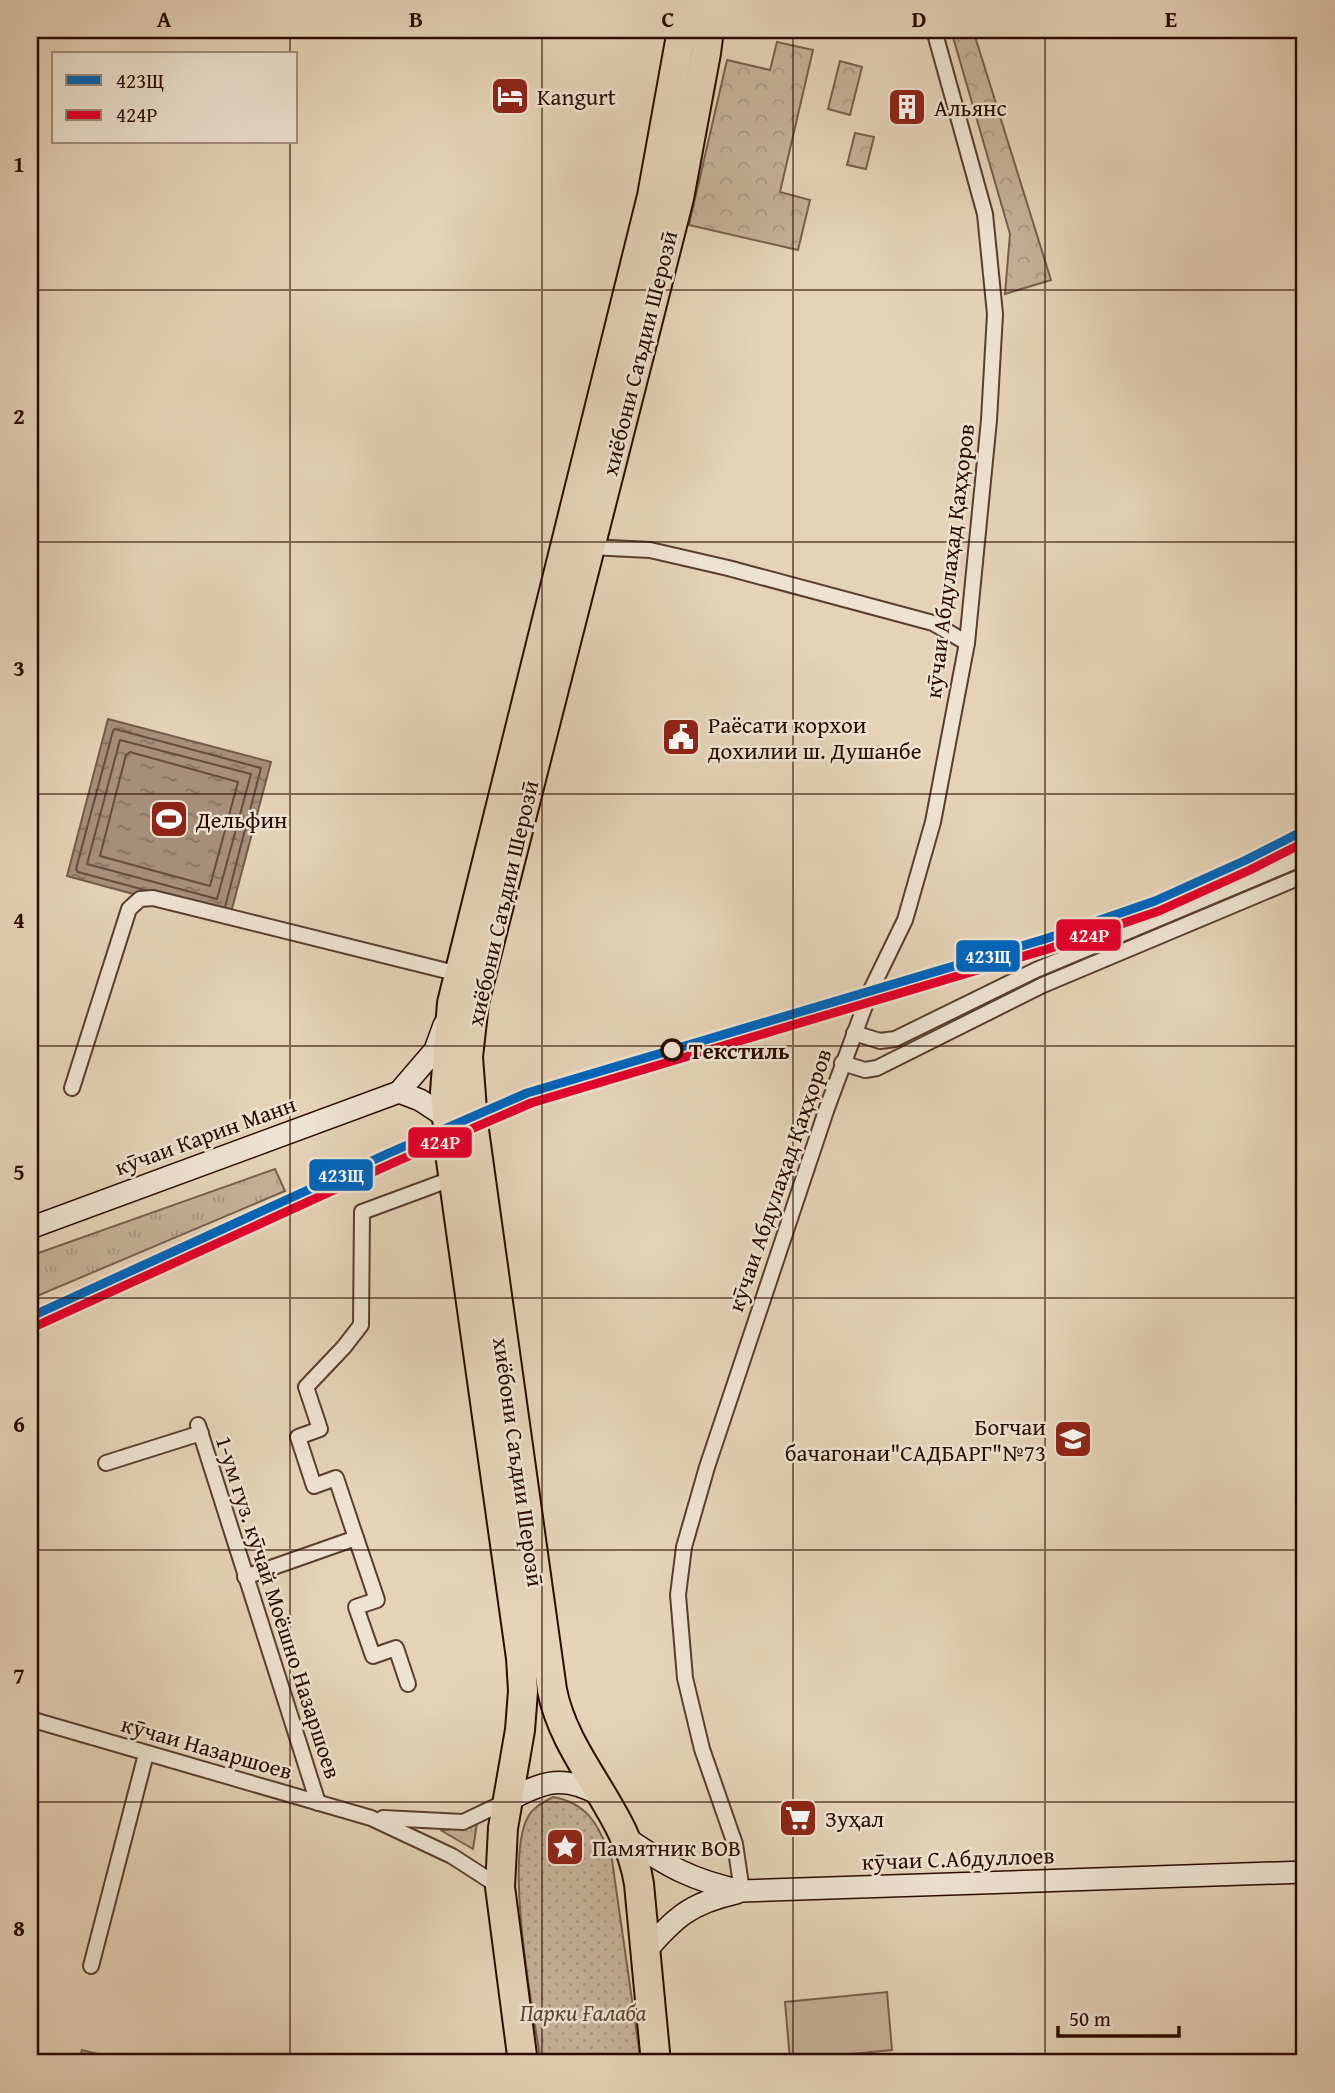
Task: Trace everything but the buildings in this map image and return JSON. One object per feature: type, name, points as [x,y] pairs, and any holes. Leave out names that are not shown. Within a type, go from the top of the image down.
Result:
[{"type":"highway","name":"хиёбони Саъдии Шерозӣ","points":[[523,2063],[499,1887],[500,1852],[520,1730],[523,1691],[521,1658],[454,1178],[445,1092],[452,1003],[652,196],[682,30]]},
{"type":"highway","name":"хиёбони Саъдии Шерозӣ","points":[[656,2063],[637,1870],[626,1838],[564,1730],[552,1690],[473,1123],[468,1057],[474,1003],[679,198],[710,38]]},
{"type":"street","name":"кӯчаи Абдулаҳад Қаҳҳоров","points":[[742,1891],[734,1844],[690,1705],[678,1622],[680,1574],[707,1467],[842,1063],[870,992],[905,920],[933,822],[967,643],[989,420],[995,314],[985,214],[934,30]]},
{"type":"street","points":[[590,547],[650,550],[728,568],[933,623],[967,643]]},
{"type":"street","points":[[854,1033],[880,1041],[895,1039],[1036,970],[1305,857]]},
{"type":"street","points":[[842,1063],[865,1070],[877,1068],[1043,985],[1305,875]]},
{"type":"street","points":[[72,1088],[129,909],[140,899],[153,898],[459,974]]},
{"type":"street","name":"кӯчаи Карин Манн","points":[[30,1228],[399,1092],[435,1050],[452,1003]]},
{"type":"street","points":[[399,1092],[420,1100],[446,1117]]},
{"type":"street","points":[[408,1684],[396,1648],[373,1656],[356,1607],[377,1600],[336,1478],[314,1486],[298,1437],[320,1429],[306,1387],[344,1347],[360,1325],[362,1212],[454,1178]]},
{"type":"street","name":"1-ум гуз. кӯчай Моёшно Назаршоев","points":[[106,1463],[199,1429],[317,1804]]},
{"type":"street","points":[[245,1577],[356,1538]]},
{"type":"street","name":"кӯчаи Назаршоев","points":[[30,1719],[371,1818],[452,1856],[499,1887]]},
{"type":"street","points":[[91,1966],[146,1754]]},
{"type":"street","points":[[507,1801],[537,1786],[558,1782],[576,1783],[604,1797]]},
{"type":"street","name":"кӯчаи Назаршоев","points":[[371,1818],[463,1822],[507,1801]]},
{"type":"street","name":"кӯчаи С.Абдуллоев","points":[[626,1838],[676,1871],[707,1883],[742,1891],[1305,1872]]},
{"type":"street","points":[[645,1952],[685,1911],[710,1900],[742,1891]]},
{"type":"green space","points":[[951,30],[973,30],[1051,280],[1005,294],[1010,234]]},
{"type":"green space","points":[[777,42],[813,50],[780,192],[810,200],[798,250],[689,225],[727,60],[770,70]]},
{"type":"green space","points":[[840,61],[862,67],[850,115],[828,109]]},
{"type":"green space","points":[[855,133],[874,137],[866,169],[847,165]]},
{"type":"green space","points":[[275,1169],[285,1191],[30,1299],[30,1256]]},
{"type":"green space","name":"Парки Ғалаба","points":[[553,1797],[576,1805],[592,1819],[612,1860],[641,2063],[541,2063],[527,1974],[519,1900],[519,1866],[521,1838],[528,1817]]},
{"type":"green space","points":[[477,1823],[473,1849],[442,1831]]},
{"type":"green space","points":[[887,1992],[892,2050],[790,2060],[785,2002]]},
{"type":"green space","points":[[82,2050],[133,2063],[78,2063]]},
{"type":"water","name":"Дельфин","points":[[108,719],[271,762],[229,920],[67,876]]},
{"type":"transit line","name":"423Щ","points":[[30,1317],[527,1093],[1045,939],[1155,901],[1305,830]]},
{"type":"transit line","name":"424Р","points":[[34,1327],[531,1103],[1048,949],[1159,911],[1305,842]]},
{"type":"place","name":"Kangurt","points":[[510,96]]},
{"type":"place","name":"Альянс","points":[[907,107]]},
{"type":"place","name":"Раёсати корхои дохилии ш. Душанбе","points":[[681,737]]},
{"type":"place","name":"Дельфин","points":[[169,819]]},
{"type":"place","name":"Текстиль","points":[[672,1050]]},
{"type":"place","name":"Богчаи бачагонаи\"САДБАРГ\"№73","points":[[1073,1439]]},
{"type":"place","name":"Зуҳал","points":[[798,1818]]},
{"type":"place","name":"Памятник ВОВ","points":[[565,1847]]}]
